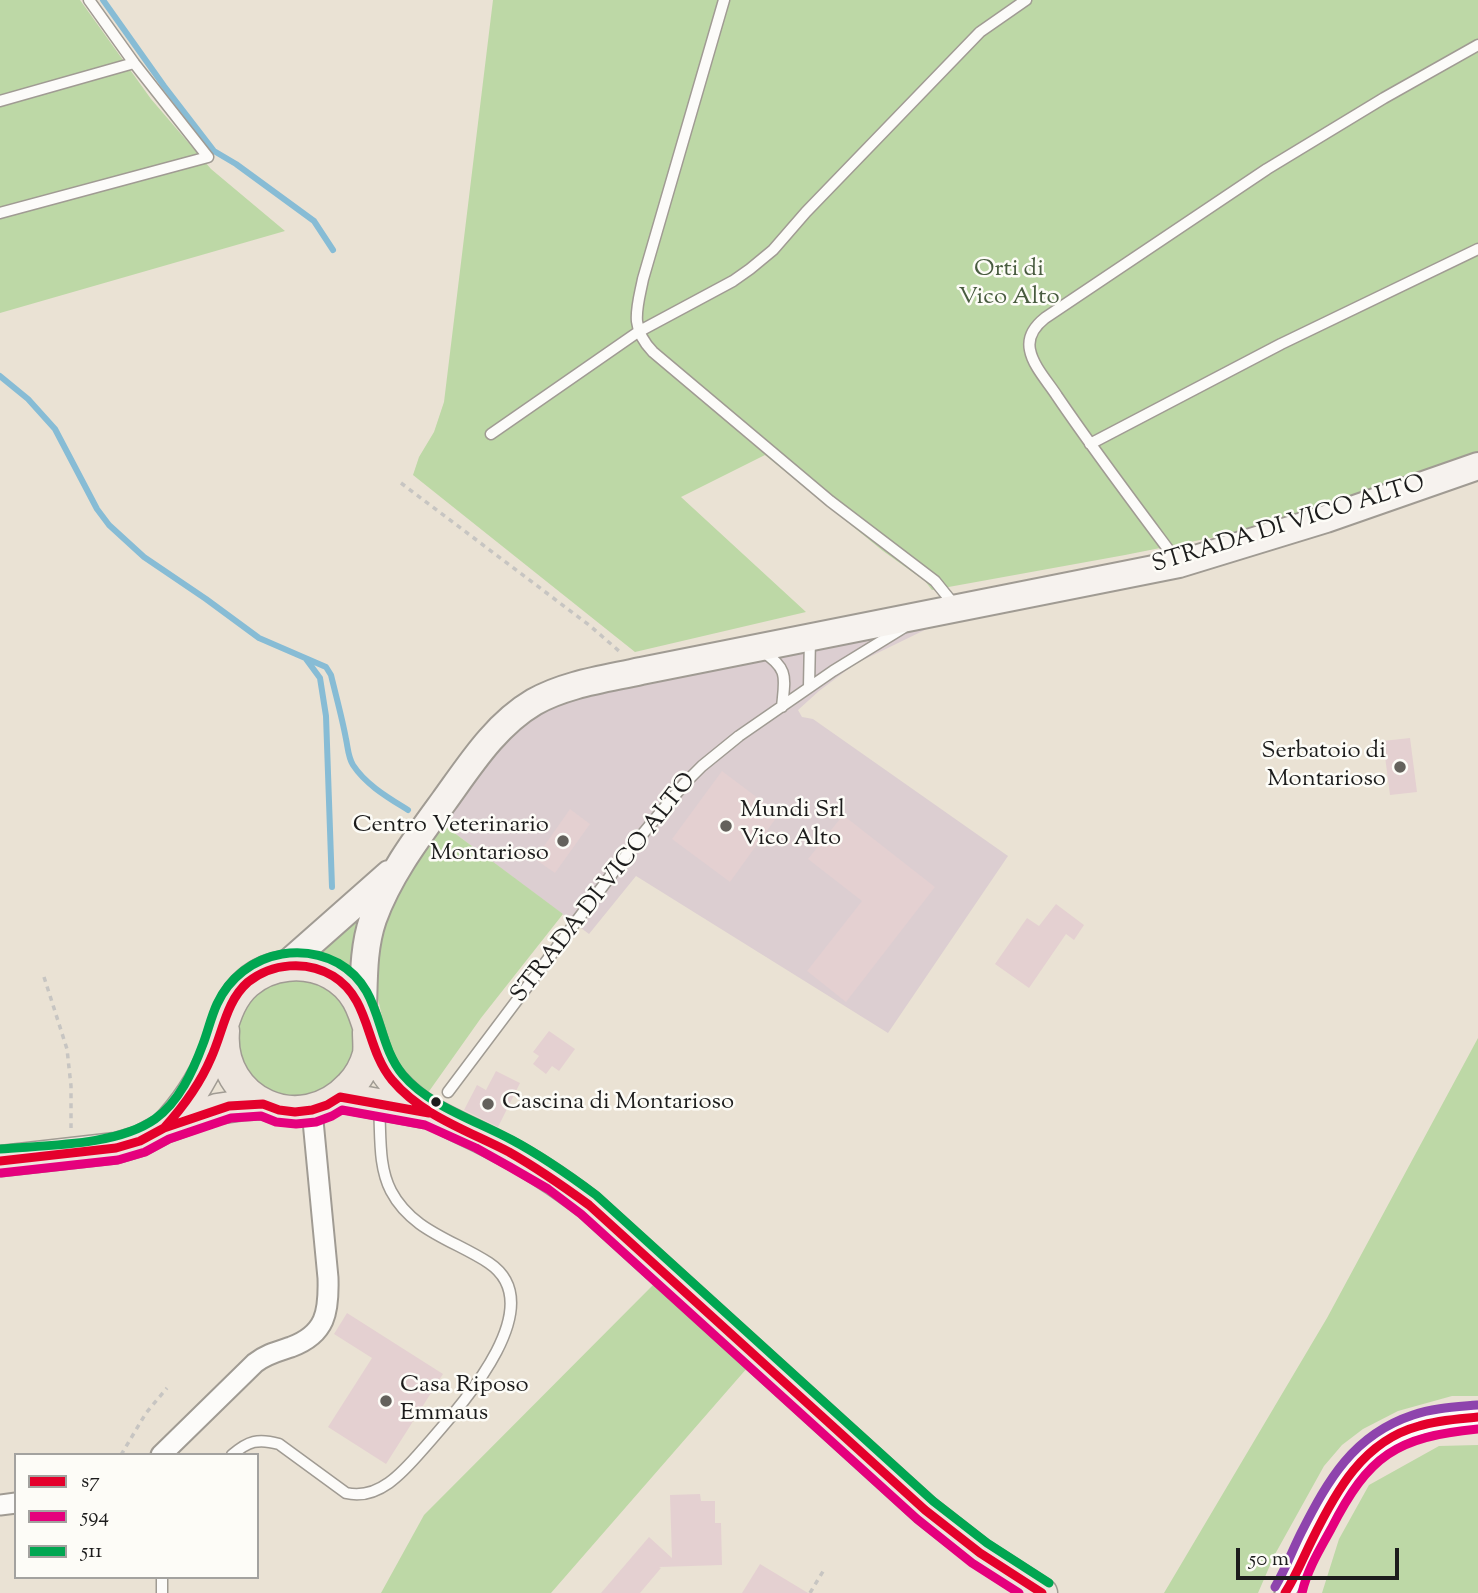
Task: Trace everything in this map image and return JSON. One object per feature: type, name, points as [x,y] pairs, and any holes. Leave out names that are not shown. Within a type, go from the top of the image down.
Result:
[{"type":"main road","points":[[164,1128],[180,1111],[204,1073],[233,1000],[247,983],[265,971],[286,965],[310,966],[332,974],[351,989],[366,1019],[378,1057],[391,1081],[411,1100],[439,1103],[516,1156],[555,1179],[589,1205],[925,1510],[980,1553],[1042,1593]]},
{"type":"main road","points":[[225,1020],[223,1045],[229,1069],[243,1089],[263,1104],[295,1112],[327,1105],[340,1097],[358,1078],[368,1054],[366,1019]]},
{"type":"main road","points":[[340,1097],[378,1103],[439,1103]]},
{"type":"main road","points":[[0,1161],[105,1151],[140,1141],[164,1128],[217,1109],[263,1104]]},
{"type":"street","name":"STRADA DI VICO ALTO","points":[[366,1019],[364,970],[369,935],[373,919],[398,865],[472,761],[507,722],[530,704],[561,690],[641,671],[1179,564],[1326,519],[1478,466]]},
{"type":"street","name":"STRADA DI VICO ALTO","points":[[286,965],[398,865]]},
{"type":"street","points":[[163,1453],[255,1363],[308,1339],[324,1320],[328,1303],[328,1278],[312,1110]]},
{"type":"street","points":[[1288,1590],[1332,1499],[1363,1457],[1413,1426],[1448,1418],[1478,1417]]},
{"type":"lane","points":[[0,213],[208,157],[134,63],[89,0]]},
{"type":"lane","points":[[491,434],[638,332],[733,281],[761,260],[980,32],[1026,0]]},
{"type":"lane","points":[[719,2],[643,279],[636,312],[638,332],[653,352],[820,492],[935,580],[945,610]]},
{"type":"lane","points":[[1179,564],[1090,444],[1032,356],[1030,337],[1038,324],[1267,169],[1478,45]]},
{"type":"lane","points":[[0,101],[134,63]]},
{"type":"lane","points":[[1090,444],[1281,344],[1478,248]]},
{"type":"lane","name":"STRADA DI VICO ALTO","points":[[439,1103],[619,864],[671,799],[702,766],[809,687],[896,632],[945,610]]},
{"type":"lane","points":[[809,687],[810,637]]},
{"type":"lane","points":[[758,648],[776,660],[781,667],[784,684],[782,707]]},
{"type":"lane","points":[[234,1453],[245,1444],[267,1441],[279,1444],[346,1493],[367,1494],[378,1490],[389,1484],[422,1450],[466,1397],[486,1370],[503,1337],[511,1296],[505,1280],[491,1264],[425,1229],[410,1217],[391,1190],[384,1170],[378,1103]]},
{"type":"path","points":[[401,483],[589,625],[641,671]]},
{"type":"path","points":[[44,977],[67,1049],[71,1086],[71,1154]]},
{"type":"path","points":[[122,1453],[146,1413],[167,1388]]},
{"type":"path","points":[[810,1593],[825,1568]]},
{"type":"shaded area","points":[[939,623],[855,664],[798,710],[802,717],[813,719],[1008,856],[888,1033],[636,876],[589,934],[441,823],[498,747],[527,720],[564,700]]},
{"type":"green space","points":[[0,0],[80,0],[151,99],[211,169],[285,231],[0,313]]},
{"type":"green space","name":"Orti di Vico Alto","points":[[493,0],[1478,0],[1478,452],[1265,527],[932,590],[925,581],[883,551],[765,455],[681,497],[806,612],[635,652],[413,475],[419,457],[434,432],[444,402]]},
{"type":"green space","points":[[441,823],[563,914],[481,1018],[425,1097],[397,1067],[390,1052],[372,972],[391,897]]},
{"type":"green space","points":[[370,903],[356,974],[334,960],[310,952]]},
{"type":"green space","points":[[296,978],[319,983],[338,996],[351,1015],[356,1038],[351,1061],[338,1080],[319,1093],[296,1098],[273,1093],[254,1080],[241,1061],[236,1038],[241,1015],[254,996],[273,983]]},
{"type":"green space","points":[[1478,1038],[1478,1396],[1452,1396],[1398,1411],[1363,1429],[1342,1445],[1324,1466],[1274,1556],[1258,1593],[1164,1593],[1327,1318]]},
{"type":"green space","points":[[656,1282],[748,1367],[551,1593],[381,1593],[424,1515]]},
{"type":"green space","points":[[1478,1445],[1478,1593],[1322,1593],[1339,1539],[1369,1485],[1439,1446]]},
{"type":"building","name":"Serbatoio di Montarioso","points":[[1410,738],[1417,792],[1390,795],[1383,741]]},
{"type":"building","name":"Mundi Srl Vico Alto","points":[[722,771],[779,814],[730,882],[672,839]]},
{"type":"building","name":"Centro Veterinario Montarioso","points":[[570,809],[590,824],[555,873],[535,859]]},
{"type":"building","points":[[843,815],[935,887],[846,1002],[807,971],[862,901],[808,859]]},
{"type":"building","points":[[1056,904],[1084,925],[1074,940],[1066,934],[1029,988],[995,964],[1027,918],[1039,926]]},
{"type":"building","points":[[549,1031],[575,1049],[559,1071],[552,1066],[546,1074],[533,1064],[539,1056],[533,1052]]},
{"type":"building","name":"Cascina di Montarioso","points":[[496,1071],[520,1083],[498,1127],[464,1110],[477,1085],[486,1090]]},
{"type":"building","name":"Casa Riposo Emmaus","points":[[347,1313],[443,1374],[386,1464],[328,1427],[372,1358],[334,1334]]},
{"type":"building","points":[[700,1494],[701,1501],[715,1501],[715,1523],[721,1523],[722,1565],[659,1567],[661,1568],[640,1593],[601,1593],[649,1537],[672,1558],[670,1495]]},
{"type":"building","points":[[760,1564],[808,1593],[742,1593]]},
{"type":"waterway","points":[[103,0],[214,151],[314,221],[333,250]]},
{"type":"waterway","points":[[0,376],[28,399],[55,429],[97,509],[109,525],[144,557],[259,638],[326,667],[331,675],[353,765],[371,785],[408,810]]},
{"type":"waterway","points":[[306,659],[320,678],[326,716],[332,887]]},
{"type":"transit line","name":"511","points":[[0,1149],[101,1139],[121,1135],[155,1119],[171,1104],[190,1075],[217,1004],[235,978],[261,960],[282,954],[325,957],[353,974],[363,987],[394,1061],[414,1086],[454,1112],[534,1153],[596,1195],[933,1501],[987,1543],[1049,1583]]},
{"type":"transit line","name":"s7","points":[[164,1128],[202,1077],[230,1008],[248,982],[268,971],[290,966],[312,968],[333,976],[354,997],[383,1067],[404,1093],[447,1122],[519,1158],[589,1205],[925,1510],[980,1553],[1042,1593]]},
{"type":"transit line","name":"s7","points":[[0,1161],[116,1148],[229,1106],[263,1104],[295,1112],[312,1110],[340,1097],[429,1113]]},
{"type":"transit line","name":"594","points":[[1,1173],[118,1160],[231,1118],[261,1116],[276,1122],[296,1124],[316,1122],[342,1110],[425,1125],[510,1167],[548,1189],[581,1214],[917,1519],[972,1563],[1019,1593]]},
{"type":"transit line","points":[[1275,1587],[1321,1495],[1358,1447],[1374,1434],[1413,1415],[1436,1409],[1477,1405]]},
{"type":"transit line","name":"s7","points":[[1285,1593],[1331,1504],[1367,1456],[1399,1433],[1441,1421],[1478,1417]]},
{"type":"transit line","name":"594","points":[[1302,1593],[1314,1560],[1345,1504],[1358,1483],[1373,1467],[1388,1454],[1405,1445],[1426,1438],[1478,1429]]},
{"type":"place","name":"Serbatoio di Montarioso","points":[[1400,767]]},
{"type":"place","name":"Mundi Srl Vico Alto","points":[[726,826]]},
{"type":"place","name":"Centro Veterinario Montarioso","points":[[563,841]]},
{"type":"place","name":"Cascina di Montarioso","points":[[488,1104]]},
{"type":"place","name":"Casa Riposo Emmaus","points":[[386,1401]]}]
